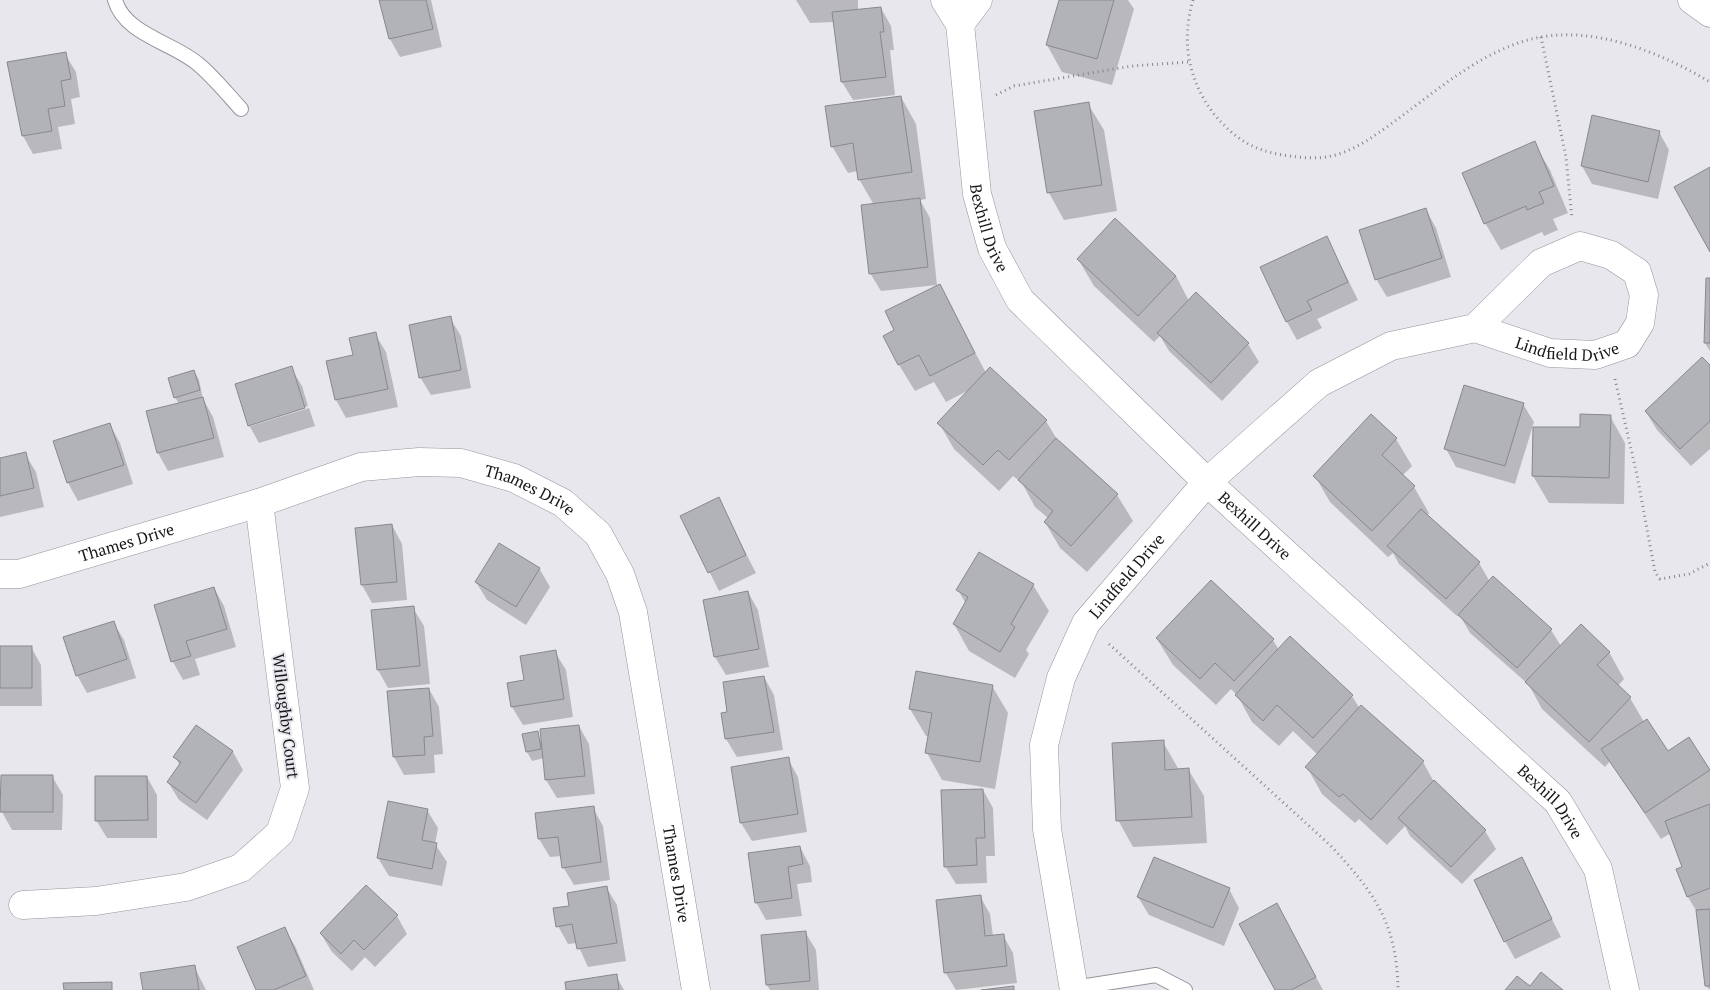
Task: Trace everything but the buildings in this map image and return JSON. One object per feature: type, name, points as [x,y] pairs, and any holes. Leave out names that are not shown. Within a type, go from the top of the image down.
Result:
[{"type":"street","name":"Bexhill Drive","points":[[945,0],[960,24],[978,194],[992,248],[1020,300],[1207,482],[1558,802],[1598,869],[1626,990]]},
{"type":"street","points":[[960,24],[978,0]]},
{"type":"street","points":[[1692,0],[1710,12]]},
{"type":"street","points":[[1475,328],[1541,263],[1580,246]]},
{"type":"street","name":"Lindfield Drive","points":[[1074,989],[1047,829],[1044,745],[1061,678],[1086,623],[1207,482],[1318,383],[1391,346],[1475,328],[1550,353],[1595,355],[1627,344],[1640,323],[1644,295],[1637,272],[1611,255],[1580,246]]},
{"type":"street","name":"Thames Drive","points":[[0,574],[19,574],[259,503],[361,468],[419,462],[461,463],[514,478],[563,503],[598,534],[620,574],[633,612],[696,990]]},
{"type":"street","name":"Willoughby Court","points":[[23,905],[96,901],[186,887],[241,868],[280,833],[295,788],[259,503]]},
{"type":"lane","points":[[115,0],[118,12],[158,42],[198,63],[241,109]]},
{"type":"lane","points":[[1074,989],[1156,975],[1185,990]]},
{"type":"path","points":[[1193,0],[1186,37],[1188,62],[1202,98],[1228,132],[1262,152],[1304,159],[1338,154],[1366,142],[1473,66],[1504,48],[1541,37],[1572,35],[1601,37],[1680,64],[1710,82]]},
{"type":"path","points":[[1541,37],[1566,157],[1573,230],[1580,246]]},
{"type":"path","points":[[969,109],[1014,86],[1132,66],[1188,62]]},
{"type":"path","points":[[1609,350],[1637,475],[1655,572],[1660,579],[1670,578],[1689,574],[1710,563]]},
{"type":"path","points":[[1086,623],[1330,845],[1363,881],[1384,916],[1392,938],[1398,966],[1397,990]]}]
